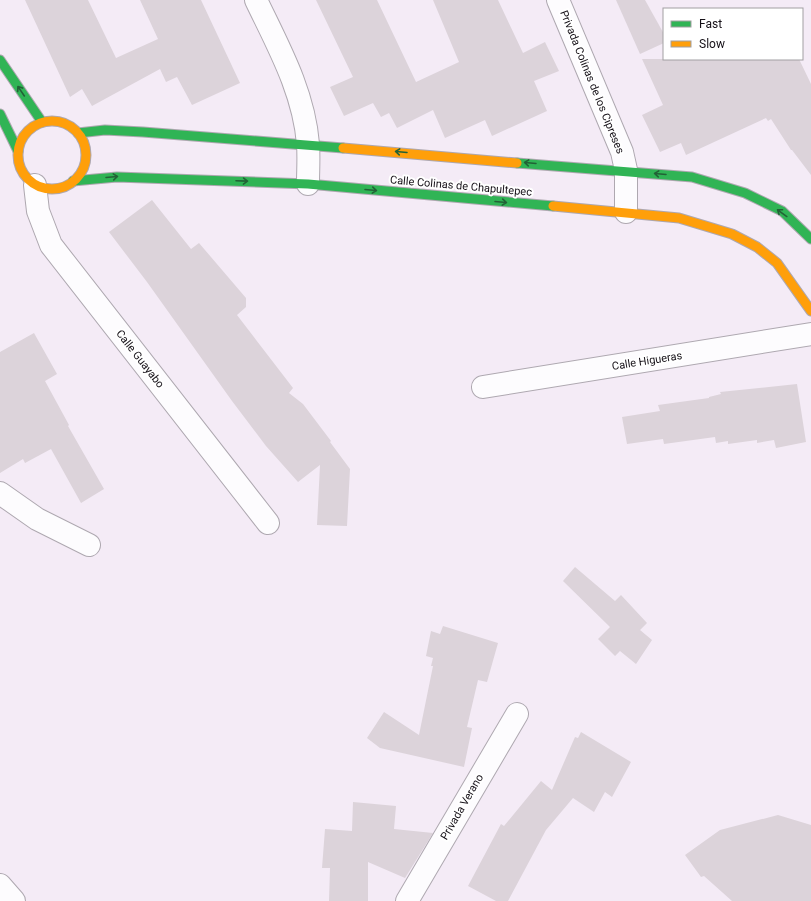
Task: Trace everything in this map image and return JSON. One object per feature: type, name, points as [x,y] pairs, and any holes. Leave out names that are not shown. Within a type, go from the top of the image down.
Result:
[{"type":"street","points":[[256,0],[292,75],[304,118],[308,145],[308,184]]},
{"type":"street","name":"Privada Colinas de los Cipreses","points":[[558,0],[622,152],[626,170],[626,212]]},
{"type":"street","points":[[0,60],[42,122]]},
{"type":"street","points":[[0,114],[18,152],[19,165],[25,177],[36,185],[48,189],[62,188],[73,181],[82,171],[86,159],[85,145],[78,134],[68,125],[55,121],[42,122],[30,129],[22,139],[18,152]]},
{"type":"street","points":[[78,134],[105,130],[143,132],[626,170],[692,177],[745,193],[782,211],[811,239]]},
{"type":"street","name":"Calle Colinas de Chapultepec","points":[[73,181],[117,177],[308,184],[679,218],[727,232],[756,246],[776,262],[811,311]]},
{"type":"street","name":"Calle Guayabo","points":[[36,185],[38,211],[51,245],[268,522]]},
{"type":"street","name":"Calle Higueras","points":[[483,387],[811,334]]},
{"type":"street","points":[[0,493],[37,519],[89,545]]},
{"type":"street","name":"Privada Verano","points":[[407,901],[517,714]]},
{"type":"street","points":[[0,885],[14,901]]},
{"type":"building","points":[[25,0],[88,0],[116,58],[158,39],[140,0],[201,0],[240,83],[192,105],[177,77],[166,82],[160,69],[92,106],[82,89],[70,97]]},
{"type":"building","points":[[316,0],[377,0],[416,82],[459,62],[433,0],[498,0],[523,53],[545,42],[559,71],[534,81],[547,111],[492,136],[485,120],[445,138],[433,110],[397,128],[389,113],[381,117],[373,103],[344,116],[330,87],[353,77]]},
{"type":"building","points":[[616,0],[645,0],[663,32],[663,43],[640,54]]},
{"type":"building","points":[[642,59],[799,60],[811,84],[811,175],[791,150],[771,119],[768,121],[766,118],[686,155],[681,143],[660,152],[642,115],[663,105]]},
{"type":"building","points":[[152,200],[191,249],[199,243],[246,298],[246,307],[237,315],[293,388],[289,393],[303,404],[350,469],[347,526],[317,525],[320,465],[298,482],[266,446],[109,232]]},
{"type":"building","points":[[34,333],[57,374],[45,381],[69,425],[68,426],[104,489],[81,503],[51,449],[25,463],[23,459],[0,473],[0,352]]},
{"type":"building","points":[[797,384],[806,442],[776,448],[774,440],[757,443],[757,440],[728,444],[728,441],[716,443],[715,437],[664,444],[663,439],[627,444],[622,417],[660,411],[658,405],[709,398],[721,394],[720,392]]},
{"type":"building","points":[[575,567],[615,601],[621,595],[647,623],[640,630],[652,640],[636,664],[620,651],[615,656],[598,639],[610,627],[563,581]]},
{"type":"building","points":[[443,626],[498,643],[487,682],[478,680],[467,727],[472,728],[464,767],[380,748],[367,738],[384,712],[419,735],[433,666],[431,666],[433,658],[426,656],[431,631],[440,634]]},
{"type":"building","points":[[581,732],[631,762],[612,797],[605,792],[594,812],[573,798],[546,830],[508,901],[496,901],[468,886],[501,824],[504,826],[541,781],[552,790],[575,737],[578,738]]},
{"type":"building","points":[[353,802],[396,806],[394,829],[433,833],[405,878],[368,862],[368,901],[329,901],[330,868],[322,868],[325,829],[352,831]]},
{"type":"building","points":[[778,815],[811,825],[811,901],[732,901],[704,876],[701,877],[685,855],[720,830]]},
{"type":"traffic: fast","points":[[0,60],[42,122]]},
{"type":"traffic: fast","points":[[0,114],[18,151]]},
{"type":"traffic: fast","points":[[78,133],[105,130],[143,132],[343,148]]},
{"type":"traffic: fast","points":[[517,163],[692,177],[745,193],[782,211],[811,239]]},
{"type":"traffic: fast","points":[[73,181],[117,177],[308,184],[553,206]]},
{"type":"traffic: slow","points":[[52,121],[65,124],[76,131],[83,142],[86,155],[83,168],[76,179],[65,186],[52,189],[39,186],[28,179],[21,168],[18,155],[21,142],[28,131],[39,124],[52,121]]},
{"type":"traffic: slow","points":[[343,148],[517,163]]},
{"type":"traffic: slow","points":[[553,206],[679,218],[732,234],[757,247],[777,263],[811,311]]}]
